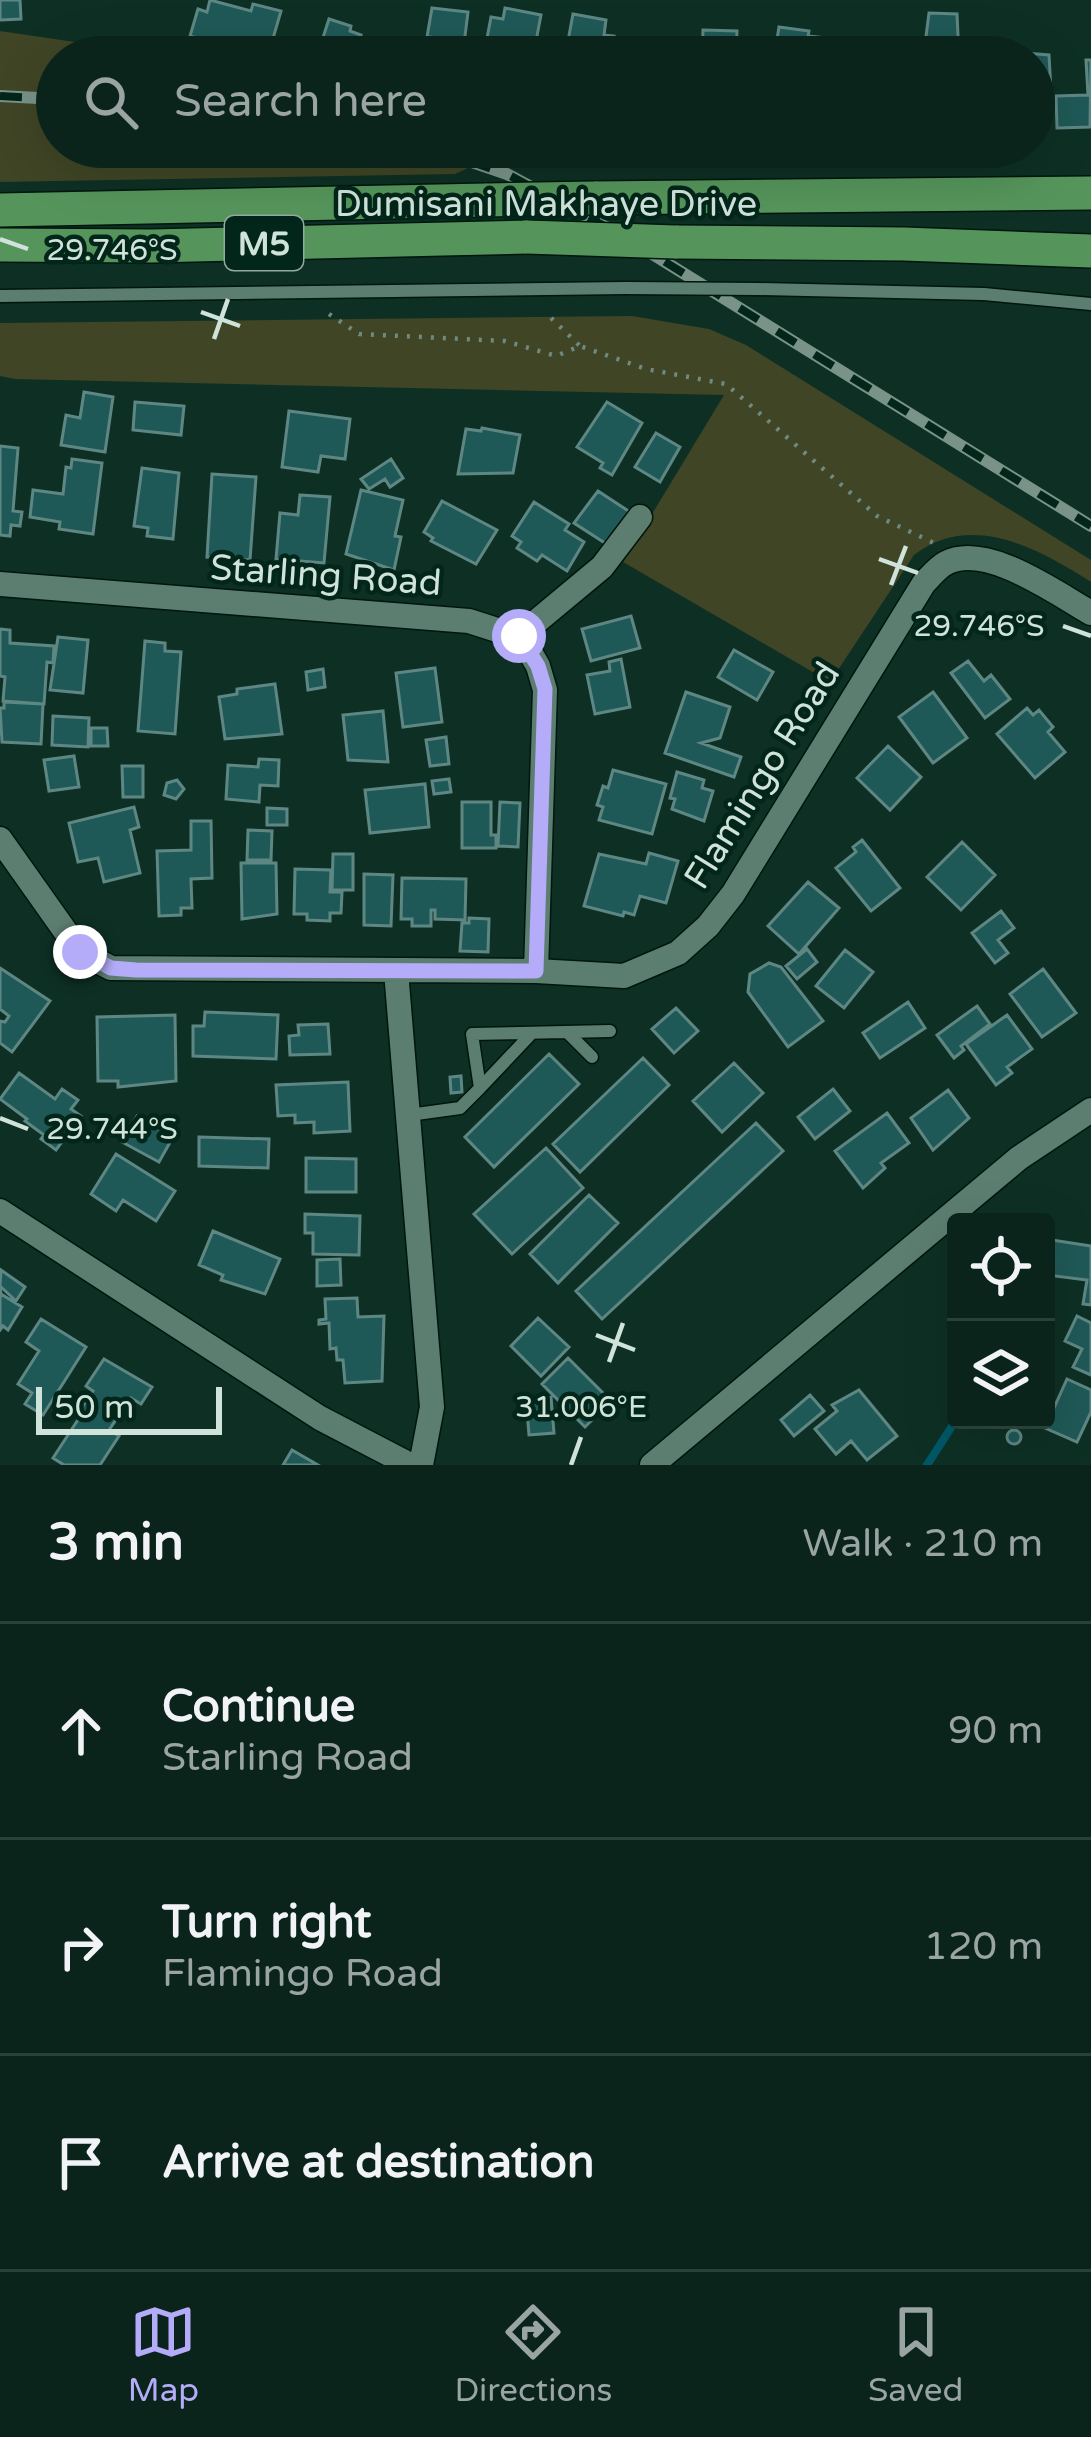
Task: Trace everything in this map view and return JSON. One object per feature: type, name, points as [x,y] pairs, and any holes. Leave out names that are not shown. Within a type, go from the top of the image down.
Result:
[{"type":"main road","name":"Dumisani Makhaye Drive","points":[[0,210],[595,197],[1091,193]]},
{"type":"main road","name":"Dumisani Makhaye Drive","points":[[0,244],[152,246],[527,237],[1091,251]]},
{"type":"street","points":[[536,971],[545,689],[538,666],[519,636],[602,567],[640,517]]},
{"type":"street","points":[[953,561],[976,558],[1005,565],[1091,613]]},
{"type":"street","name":"Flamingo Road","points":[[0,838],[80,952],[111,968],[536,971],[624,976],[678,953],[734,894],[924,583],[953,561]]},
{"type":"street","name":"Starling Road","points":[[0,584],[469,621],[519,636]]},
{"type":"street","points":[[396,971],[432,1407],[421,1465]]},
{"type":"street","points":[[652,1465],[1019,1158],[1091,1110]]},
{"type":"street","points":[[0,1211],[320,1418],[410,1465]]},
{"type":"lane","points":[[0,296],[625,288],[984,294],[1091,304]]},
{"type":"lane","points":[[479,1088],[472,1034],[610,1031]]},
{"type":"lane","points":[[567,1032],[592,1057]]},
{"type":"lane","points":[[408,1115],[460,1108],[532,1033]]},
{"type":"path","points":[[329,314],[359,334],[506,341],[556,356],[580,346]]},
{"type":"path","points":[[551,318],[580,346],[646,369],[726,384],[877,516],[930,538],[953,561]]},
{"type":"green space","points":[[0,31],[36,36],[36,168],[468,168],[455,174],[0,182]]},
{"type":"green space","points":[[632,316],[709,329],[746,345],[1091,560],[1091,582],[1005,540],[959,536],[936,542],[914,555],[830,682],[623,562],[724,395],[0,376],[0,323]]},
{"type":"building","points":[[0,0],[20,0],[21,19],[0,20]]},
{"type":"building","points":[[210,0],[251,11],[253,4],[281,11],[274,36],[190,36],[198,9],[207,12]]},
{"type":"building","points":[[432,8],[468,12],[465,36],[427,36]]},
{"type":"building","points":[[505,8],[541,15],[537,36],[487,36],[491,17],[503,19]]},
{"type":"building","points":[[929,13],[957,14],[958,36],[926,36]]},
{"type":"building","points":[[573,14],[606,20],[604,35],[614,36],[569,36]]},
{"type":"building","points":[[329,19],[361,35],[361,36],[323,36]]},
{"type":"building","points":[[779,27],[809,31],[808,36],[778,36]]},
{"type":"building","points":[[703,30],[737,31],[737,36],[703,36]]},
{"type":"building","points":[[1086,60],[1091,60],[1090,127],[1057,128],[1056,96],[1088,95]]},
{"type":"building","points":[[84,392],[113,397],[105,452],[61,445],[66,415],[80,418]]},
{"type":"building","points":[[135,402],[184,406],[181,435],[133,430]]},
{"type":"building","points":[[607,402],[642,423],[612,475],[600,468],[603,463],[577,447]]},
{"type":"building","points":[[289,411],[350,419],[345,459],[321,456],[318,472],[282,467]]},
{"type":"building","points":[[466,429],[520,435],[513,473],[458,474]]},
{"type":"building","points":[[656,433],[680,447],[660,482],[635,467]]},
{"type":"building","points":[[0,446],[18,448],[13,511],[22,512],[20,526],[11,525],[10,536],[0,535]]},
{"type":"building","points":[[72,459],[102,463],[93,534],[59,529],[60,522],[30,517],[33,490],[63,494],[66,467],[71,468]]},
{"type":"building","points":[[391,459],[403,478],[390,487],[385,479],[369,489],[361,479]]},
{"type":"building","points":[[142,468],[179,473],[173,539],[147,536],[148,528],[134,526]]},
{"type":"building","points":[[212,474],[256,477],[250,560],[207,557]]},
{"type":"building","points":[[361,490],[403,500],[394,570],[346,554]]},
{"type":"building","points":[[598,491],[633,514],[611,547],[574,523]]},
{"type":"building","points":[[300,495],[330,497],[324,563],[276,559],[280,513],[298,515]]},
{"type":"building","points":[[442,501],[497,530],[476,564],[431,541],[424,532]]},
{"type":"building","points":[[534,502],[569,524],[565,530],[584,542],[567,571],[542,555],[537,561],[517,548],[521,542],[512,536]]},
{"type":"building","points":[[631,616],[640,648],[591,661],[582,629]]},
{"type":"building","points":[[0,629],[10,630],[10,643],[54,646],[53,663],[47,662],[44,704],[3,701]]},
{"type":"building","points":[[58,637],[88,640],[83,693],[50,690]]},
{"type":"building","points":[[145,641],[165,643],[165,651],[181,652],[175,734],[138,731]]},
{"type":"building","points":[[734,650],[773,672],[757,700],[718,677]]},
{"type":"building","points":[[621,659],[630,707],[595,714],[587,675],[610,671],[609,662]]},
{"type":"building","points":[[968,661],[984,681],[991,675],[1010,699],[985,718],[951,673]]},
{"type":"building","points":[[435,668],[442,722],[403,727],[396,673]]},
{"type":"building","points":[[323,669],[325,687],[308,690],[306,672]]},
{"type":"building","points":[[275,684],[282,734],[225,739],[219,697],[237,694],[237,689]]},
{"type":"building","points":[[686,692],[730,707],[720,738],[701,743],[741,757],[734,777],[665,753]]},
{"type":"building","points":[[933,692],[967,738],[933,763],[899,717]]},
{"type":"building","points":[[4,702],[43,704],[41,744],[2,742],[0,708]]},
{"type":"building","points":[[1027,708],[1033,715],[1039,710],[1053,727],[1048,732],[1065,752],[1035,778],[997,734]]},
{"type":"building","points":[[383,711],[388,762],[348,760],[343,715]]},
{"type":"building","points":[[53,716],[89,718],[88,747],[52,745]]},
{"type":"building","points":[[91,728],[107,728],[108,746],[91,746]]},
{"type":"building","points":[[446,737],[449,764],[430,766],[426,740]]},
{"type":"building","points":[[888,746],[921,777],[890,810],[857,778]]},
{"type":"building","points":[[74,756],[79,787],[49,791],[44,760]]},
{"type":"building","points":[[259,759],[279,760],[278,786],[260,785],[259,802],[226,799],[228,765],[258,767]]},
{"type":"building","points":[[122,766],[143,766],[143,797],[123,797]]},
{"type":"building","points":[[613,770],[666,784],[652,834],[599,820],[603,807],[597,805]]},
{"type":"building","points":[[677,772],[704,780],[702,788],[713,791],[704,821],[672,809]]},
{"type":"building","points":[[449,779],[451,792],[434,794],[432,781]]},
{"type":"building","points":[[177,780],[184,789],[176,799],[164,795],[167,783]]},
{"type":"building","points":[[425,784],[429,827],[370,833],[365,790]]},
{"type":"building","points":[[462,802],[491,802],[496,848],[462,848]]},
{"type":"building","points":[[500,802],[520,803],[518,847],[498,846]]},
{"type":"building","points":[[134,807],[139,827],[130,830],[140,873],[104,882],[98,858],[78,862],[69,823]]},
{"type":"building","points":[[267,808],[287,809],[287,825],[267,825]]},
{"type":"building","points":[[191,821],[211,821],[212,878],[191,879],[192,908],[181,908],[181,915],[159,916],[157,851],[191,850]]},
{"type":"building","points":[[248,830],[272,831],[271,860],[247,860]]},
{"type":"building","points":[[862,840],[900,888],[871,911],[836,868],[856,852],[853,847]]},
{"type":"building","points":[[962,842],[995,875],[961,910],[927,877]]},
{"type":"building","points":[[649,853],[678,861],[666,903],[640,896],[634,915],[624,912],[623,916],[584,906],[599,854],[646,864]]},
{"type":"building","points":[[333,854],[353,854],[353,890],[332,890]]},
{"type":"building","points":[[241,863],[276,863],[277,914],[242,919]]},
{"type":"building","points":[[295,869],[331,870],[330,892],[342,892],[341,913],[330,913],[330,921],[294,914]]},
{"type":"building","points":[[364,874],[393,875],[391,926],[364,925]]},
{"type":"building","points":[[402,878],[466,879],[465,920],[435,919],[435,910],[431,910],[431,926],[412,926],[412,919],[401,919]]},
{"type":"building","points":[[808,882],[839,908],[799,954],[768,926]]},
{"type":"building","points":[[1001,911],[1014,928],[998,940],[1008,953],[995,963],[972,933]]},
{"type":"building","points":[[469,918],[489,919],[488,952],[460,951],[462,923],[469,923]]},
{"type":"building","points":[[807,949],[817,962],[797,979],[786,966]]},
{"type":"building","points":[[845,950],[873,972],[844,1008],[816,986]]},
{"type":"building","points":[[769,963],[781,967],[823,1021],[788,1047],[748,992],[750,974]]},
{"type":"building","points":[[0,968],[50,1001],[12,1052],[0,1043],[0,1021],[9,1016],[0,1009]]},
{"type":"building","points":[[1043,969],[1076,1013],[1042,1037],[1010,994]]},
{"type":"building","points":[[908,1002],[925,1028],[880,1058],[863,1033]]},
{"type":"building","points":[[977,1006],[990,1024],[961,1046],[964,1050],[954,1058],[937,1035]]},
{"type":"building","points":[[676,1008],[698,1031],[674,1053],[652,1029]]},
{"type":"building","points":[[205,1012],[278,1015],[276,1059],[193,1056],[193,1026],[204,1026]]},
{"type":"building","points":[[175,1015],[176,1081],[118,1087],[118,1081],[98,1081],[97,1017]]},
{"type":"building","points":[[1007,1015],[1032,1049],[1007,1067],[1012,1073],[996,1085],[966,1044]]},
{"type":"building","points":[[328,1024],[330,1054],[290,1055],[289,1036],[299,1035],[298,1025]]},
{"type":"building","points":[[549,1054],[579,1084],[494,1167],[465,1137]]},
{"type":"building","points":[[643,1058],[669,1085],[580,1172],[553,1144]]},
{"type":"building","points":[[734,1063],[763,1093],[722,1132],[693,1101]]},
{"type":"building","points":[[19,1073],[55,1099],[62,1089],[78,1100],[71,1109],[81,1116],[56,1150],[0,1099]]},
{"type":"building","points":[[461,1076],[462,1092],[451,1093],[450,1077]]},
{"type":"building","points":[[348,1082],[350,1131],[314,1133],[314,1122],[295,1123],[295,1115],[278,1116],[276,1085]]},
{"type":"building","points":[[833,1089],[850,1111],[815,1139],[798,1117]]},
{"type":"building","points":[[948,1090],[969,1118],[933,1150],[911,1118]]},
{"type":"building","points":[[887,1113],[909,1143],[881,1163],[885,1168],[863,1188],[835,1151]]},
{"type":"building","points":[[137,1116],[173,1137],[159,1162],[122,1142]]},
{"type":"building","points":[[756,1123],[783,1151],[602,1319],[576,1291]]},
{"type":"building","points":[[199,1137],[269,1139],[268,1168],[199,1166]]},
{"type":"building","points":[[546,1148],[583,1188],[512,1254],[474,1214]]},
{"type":"building","points":[[116,1154],[175,1191],[156,1221],[123,1200],[116,1211],[91,1194]]},
{"type":"building","points":[[306,1158],[356,1159],[356,1192],[306,1192]]},
{"type":"building","points":[[589,1195],[618,1223],[558,1283],[530,1254]]},
{"type":"building","points":[[305,1214],[360,1216],[359,1255],[313,1254],[313,1233],[305,1233]]},
{"type":"building","points":[[213,1231],[280,1259],[265,1294],[221,1280],[223,1275],[199,1265]]},
{"type":"building","points":[[1055,1240],[1091,1246],[1091,1305],[1083,1304],[1087,1280],[1055,1276]]},
{"type":"building","points":[[340,1259],[341,1285],[317,1286],[317,1260]]},
{"type":"building","points":[[1,1270],[25,1287],[16,1301],[0,1286]]},
{"type":"building","points":[[0,1288],[1,1294],[22,1307],[8,1330],[3,1326],[0,1330]]},
{"type":"building","points":[[357,1298],[358,1317],[384,1316],[382,1381],[345,1383],[343,1360],[337,1360],[336,1348],[330,1349],[329,1323],[319,1324],[326,1319],[325,1299]]},
{"type":"building","points":[[1077,1316],[1091,1323],[1091,1375],[1073,1367],[1082,1349],[1065,1341]]},
{"type":"building","points":[[538,1318],[569,1347],[541,1376],[511,1346]]},
{"type":"building","points":[[41,1319],[86,1347],[43,1415],[25,1404],[32,1393],[18,1384],[39,1351],[26,1342]]},
{"type":"building","points":[[568,1358],[611,1401],[585,1427],[542,1384]]},
{"type":"building","points":[[104,1359],[152,1387],[141,1404],[131,1398],[109,1430],[119,1436],[100,1465],[64,1465],[53,1458],[83,1412],[93,1391],[86,1386]]},
{"type":"building","points":[[1067,1379],[1091,1390],[1091,1412],[1077,1442],[1047,1429],[1055,1429],[1055,1406]]},
{"type":"building","points":[[859,1390],[897,1436],[867,1460],[851,1441],[836,1454],[815,1429],[837,1411],[832,1405]]},
{"type":"building","points":[[810,1395],[824,1411],[794,1436],[781,1420]]},
{"type":"building","points":[[551,1397],[554,1433],[529,1435],[526,1399]]},
{"type":"building","points":[[1014,1430],[1021,1437],[1014,1444],[1007,1437]]},
{"type":"building","points":[[292,1450],[318,1465],[283,1465]]},
{"type":"waterway","points":[[927,1465],[950,1429]]},
{"type":"railway","points":[[0,96],[36,98]]},
{"type":"railway","points":[[489,168],[625,237],[1091,526]]},
{"type":"route","points":[[80,952],[111,968],[136,970],[536,971],[545,689],[538,666],[519,636]]}]
